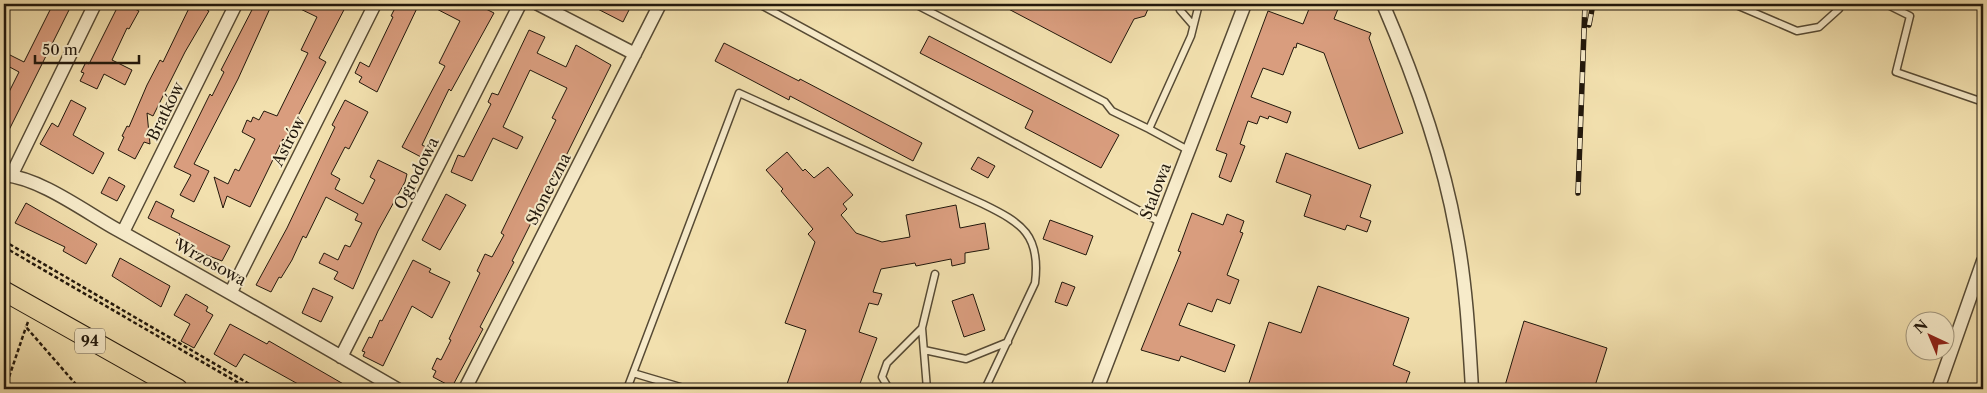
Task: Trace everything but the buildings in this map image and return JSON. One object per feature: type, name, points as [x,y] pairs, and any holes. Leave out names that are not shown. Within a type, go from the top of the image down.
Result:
[{"type":"main road","name":"94","points":[[4,291],[32,309],[178,389]]},
{"type":"street","points":[[7,176],[96,4]]},
{"type":"street","name":"Bratków","points":[[123,232],[236,4]]},
{"type":"street","name":"Astrów","points":[[231,292],[375,4]]},
{"type":"street","name":"Ogrodowa","points":[[341,357],[520,4]]},
{"type":"street","points":[[538,4],[635,54]]},
{"type":"street","name":"Słoneczna","points":[[465,389],[660,4]]},
{"type":"street","name":"Stalowa","points":[[1096,389],[1245,4]]},
{"type":"street","points":[[1383,4],[1414,80],[1447,190],[1460,257],[1472,389]]},
{"type":"street","name":"Wrzosowa","points":[[7,176],[26,179],[231,292],[397,389]]},
{"type":"street","points":[[1938,389],[1983,261]]},
{"type":"lane","points":[[759,4],[1160,222]]},
{"type":"lane","points":[[915,4],[1105,102],[1112,110],[1188,150]]},
{"type":"lane","points":[[1178,4],[1180,10],[1193,24]]},
{"type":"lane","points":[[1149,130],[1191,36],[1193,24],[1199,12],[1199,4]]},
{"type":"lane","points":[[1734,4],[1797,31],[1819,27],[1839,9],[1840,4]]},
{"type":"lane","points":[[1886,4],[1910,16],[1896,72],[1983,102]]},
{"type":"lane","points":[[627,389],[739,93],[1015,220],[1031,242],[1036,270],[1032,289],[985,389]]},
{"type":"lane","points":[[927,389],[922,328],[935,274]]},
{"type":"lane","points":[[889,389],[882,377],[887,363],[922,328]]},
{"type":"lane","points":[[924,350],[966,359],[1008,342]]},
{"type":"lane","points":[[633,373],[687,389]]},
{"type":"path","points":[[4,241],[258,389]]},
{"type":"path","points":[[4,247],[249,389]]},
{"type":"path","points":[[5,389],[32,309]]},
{"type":"path","points":[[26,328],[80,389]]},
{"type":"railway","points":[[1578,193],[1585,4]]},
{"type":"railway","points":[[1589,25],[1593,4]]}]
